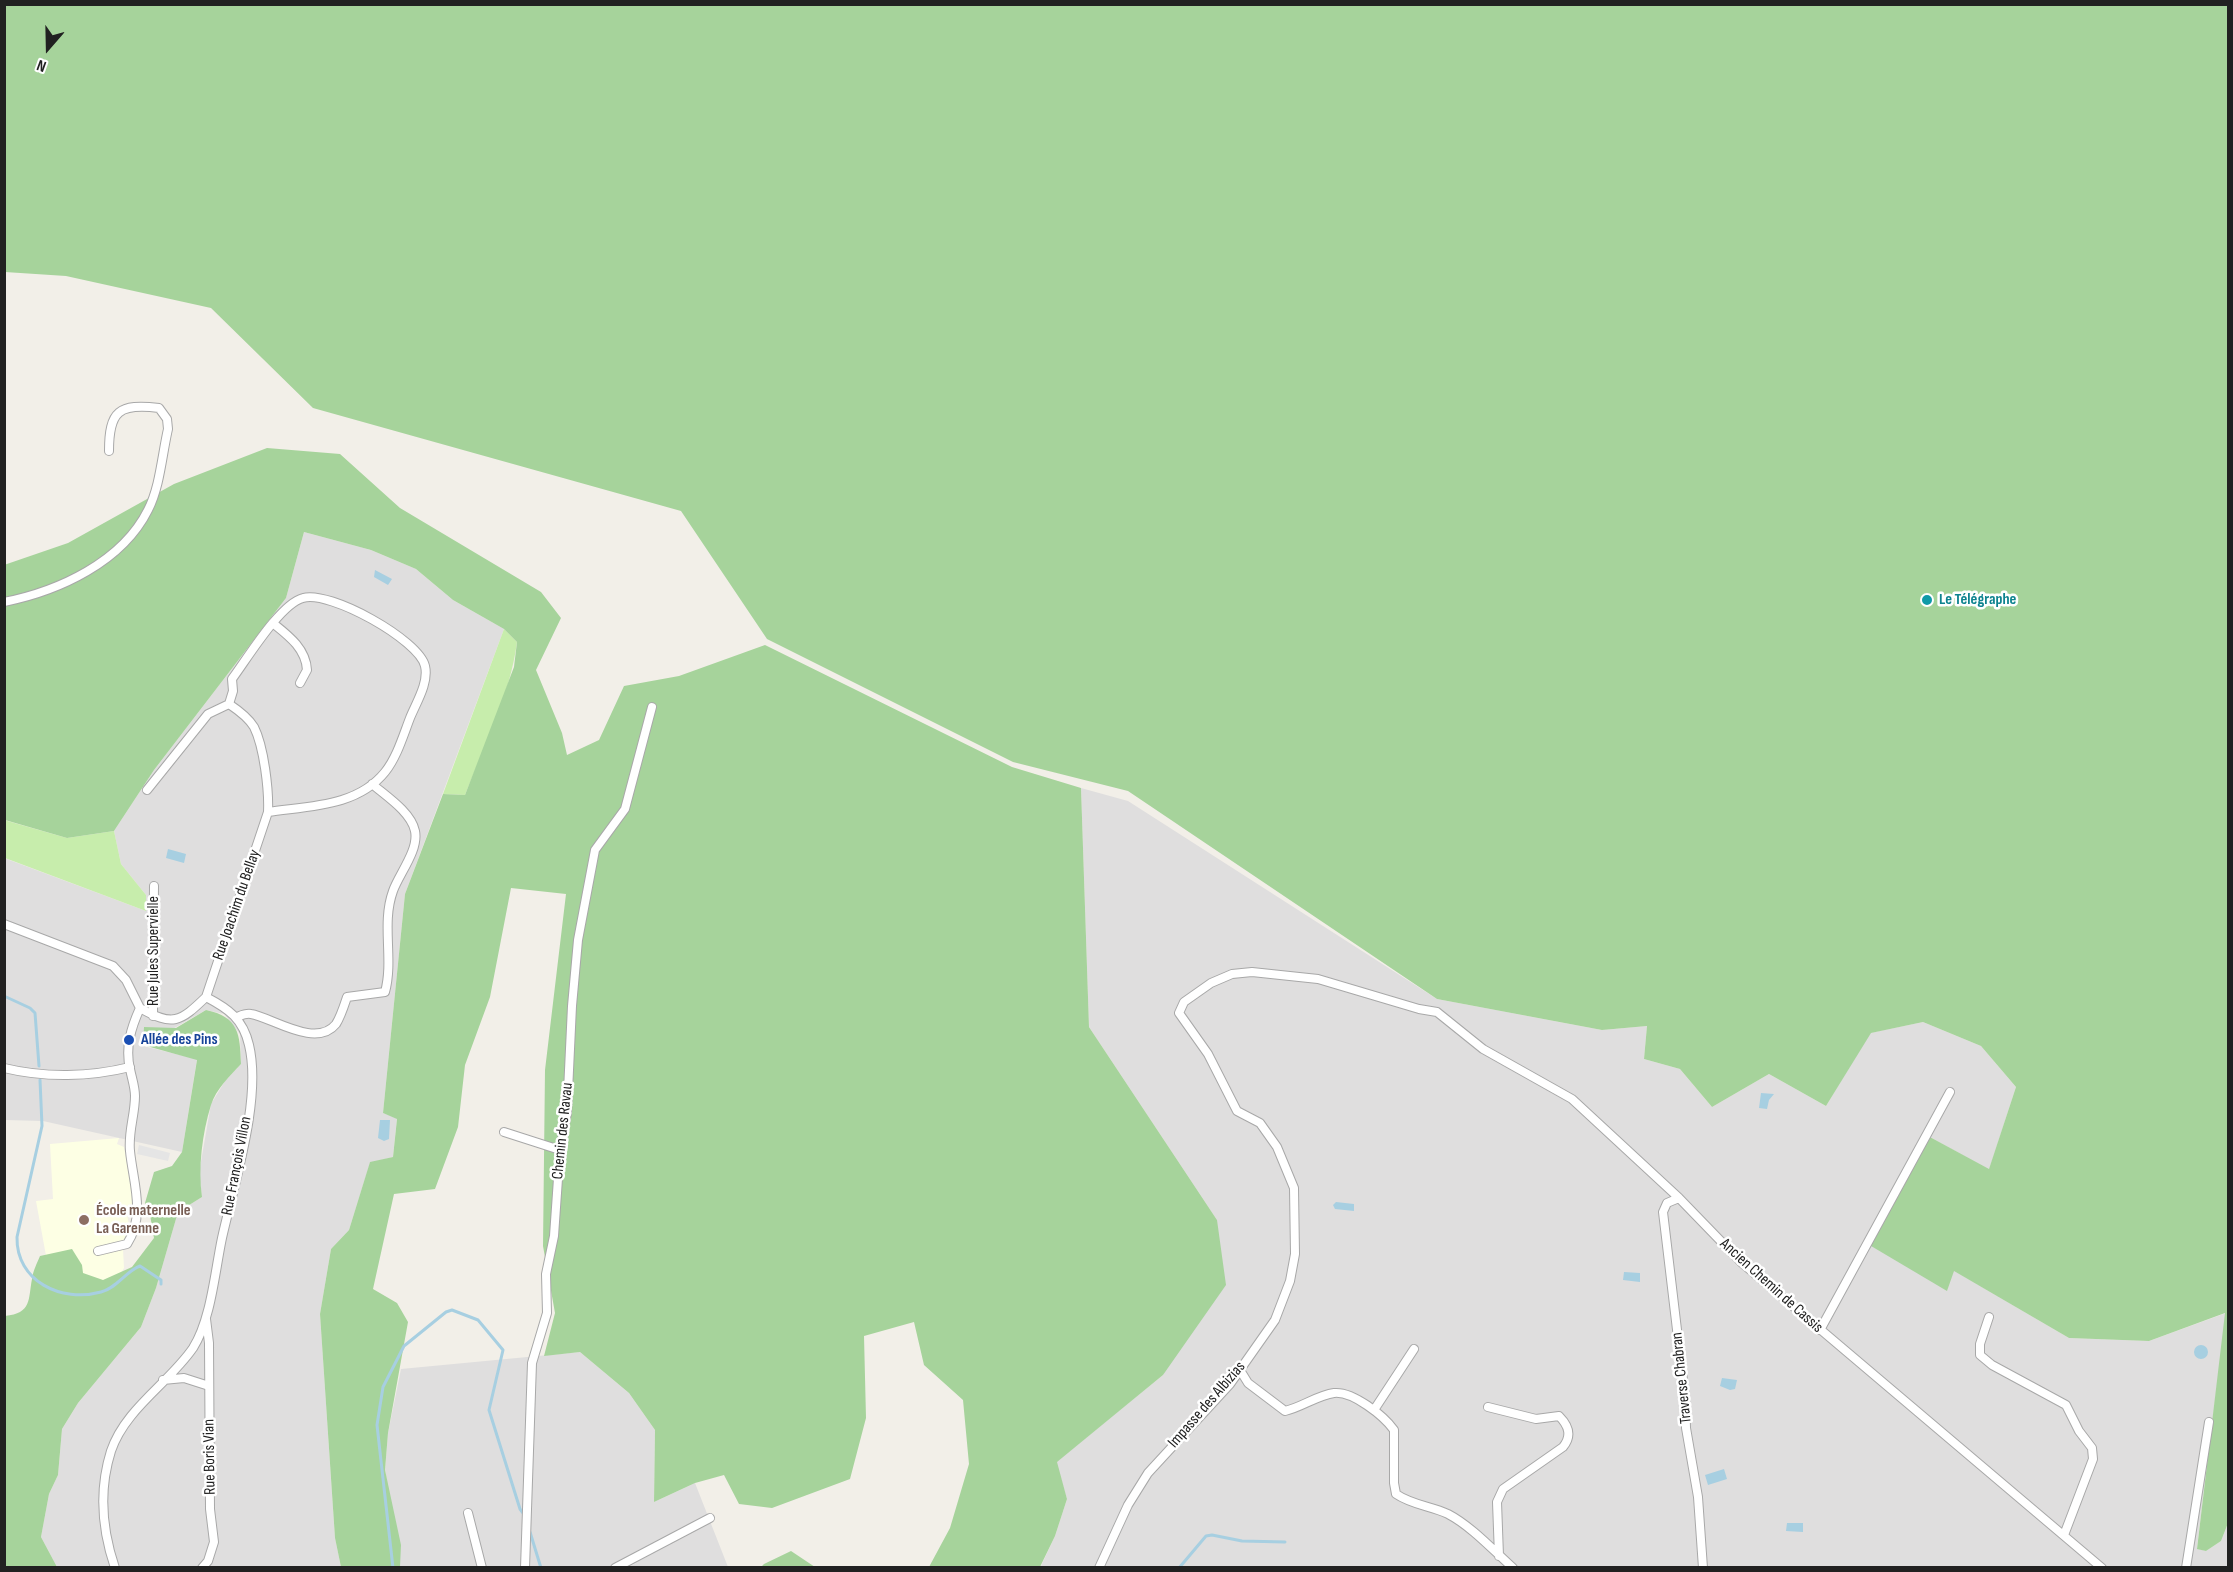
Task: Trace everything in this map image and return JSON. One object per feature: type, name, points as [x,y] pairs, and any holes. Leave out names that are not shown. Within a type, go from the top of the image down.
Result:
[{"type":"street","points":[[4,602],[44,592],[99,564],[131,537],[149,508],[168,429],[168,419],[159,408],[140,406],[120,411],[109,427],[109,451]]},
{"type":"street","points":[[147,790],[208,714],[229,704],[233,691],[232,679],[289,605],[304,598],[321,597],[338,602],[396,635],[422,658],[426,669],[424,683],[396,753],[385,772],[372,784],[355,796],[338,802],[268,812]]},
{"type":"street","points":[[274,624],[292,638],[302,654],[307,670],[300,683]]},
{"type":"street","name":"Rue Joachim du Bellay","points":[[206,997],[268,812],[268,794],[254,727],[245,715],[229,704]]},
{"type":"street","name":"Chemin des Ravau","points":[[525,1568],[532,1363],[547,1313],[546,1274],[554,1236],[560,1150],[567,1113],[578,940],[595,850],[625,808],[652,707]]},
{"type":"street","points":[[4,924],[113,966],[126,980],[140,1008],[153,1016],[172,1021],[185,1017],[206,997],[237,1017],[253,1014],[295,1031],[312,1032],[331,1029],[338,1022],[347,997],[384,992],[387,912],[393,891],[414,845],[415,831],[401,810],[372,784]]},
{"type":"street","name":"Rue Jules Supervielle","points":[[153,1016],[154,886]]},
{"type":"street","name":"Impasse des Albizias","points":[[1099,1568],[1128,1505],[1148,1473],[1240,1370],[1275,1320],[1290,1281],[1295,1254],[1294,1188],[1277,1147],[1260,1123],[1237,1111],[1200,1040],[1182,1020],[1179,1013],[1184,1002],[1221,978],[1232,974],[1252,972],[1318,979],[1419,1009],[1437,1012]]},
{"type":"street","points":[[98,1251],[127,1244],[132,1237],[138,1203],[129,1145],[135,1098],[130,1067],[129,1033],[140,1008]]},
{"type":"street","name":"Ancien Chemin de Cassis","points":[[1437,1012],[1483,1049],[1572,1099],[1679,1198],[1742,1263],[2102,1568]]},
{"type":"street","name":"Rue François Villon","points":[[115,1568],[103,1517],[105,1481],[111,1450],[121,1432],[163,1380],[194,1347],[206,1316],[246,1130],[253,1072],[249,1046],[237,1017]]},
{"type":"street","points":[[4,1068],[36,1074],[88,1075],[130,1067]]},
{"type":"street","points":[[1820,1330],[1950,1092]]},
{"type":"street","points":[[504,1132],[560,1150]]},
{"type":"street","name":"Traverse Chabran","points":[[1679,1198],[1667,1203],[1663,1212],[1685,1396],[1686,1428],[1698,1497],[1703,1568]]},
{"type":"street","name":"Rue François Villon","points":[[206,1316],[209,1343]]},
{"type":"street","points":[[1989,1317],[1980,1344],[1980,1355],[1992,1365],[2066,1405],[2079,1431],[2092,1448],[2093,1460],[2064,1535]]},
{"type":"street","name":"Rue Boris Vian","points":[[202,1568],[208,1561],[214,1542],[210,1509],[209,1343]]},
{"type":"street","points":[[1374,1410],[1414,1349]]},
{"type":"street","points":[[1240,1370],[1248,1383],[1285,1411],[1335,1393],[1348,1395],[1374,1410],[1394,1430],[1396,1494],[1407,1502],[1434,1508],[1451,1516],[1513,1568]]},
{"type":"street","points":[[163,1380],[184,1378],[209,1386]]},
{"type":"street","points":[[1488,1407],[1536,1419],[1559,1416],[1569,1428],[1568,1440],[1563,1447],[1503,1489],[1497,1502],[1499,1556]]},
{"type":"street","points":[[2186,1568],[2209,1422]]},
{"type":"street","points":[[468,1513],[482,1568]]},
{"type":"street","points":[[615,1568],[710,1518]]},
{"type":"shaded area","points":[[304,532],[371,550],[416,569],[453,600],[504,629],[405,894],[383,1113],[397,1118],[393,1157],[370,1163],[349,1230],[331,1249],[320,1314],[335,1538],[341,1567],[57,1567],[41,1537],[49,1494],[58,1475],[62,1429],[78,1403],[141,1327],[156,1288],[178,1212],[202,1197],[199,1173],[211,1104],[225,1081],[241,1064],[240,1034],[224,1014],[206,1010],[143,1046],[197,1059],[182,1152],[43,1121],[5,1120],[4,858],[146,911],[146,895],[121,864],[114,831],[154,770],[286,598]]},
{"type":"shaded area","points":[[1081,788],[1128,801],[1437,999],[1602,1030],[1647,1026],[1644,1059],[1680,1069],[1712,1107],[1769,1074],[1826,1106],[1870,1033],[1923,1022],[1981,1046],[2016,1087],[1989,1170],[1928,1136],[1947,1290],[1953,1270],[2069,1338],[2149,1341],[2226,1313],[2197,1548],[2206,1551],[2221,1541],[2228,1523],[2228,1567],[1040,1568],[1055,1536],[1067,1499],[1056,1462],[1163,1375],[1217,1220],[1089,1027]]},
{"type":"shaded area","name":"École maternelle La Garenne","points":[[119,1138],[117,1144],[124,1147],[134,1204],[128,1205],[126,1210],[130,1229],[136,1230],[134,1241],[123,1249],[124,1268],[114,1284],[51,1283],[36,1201],[53,1199],[50,1144]]},
{"type":"shaded area","points":[[139,1145],[170,1153],[168,1161],[137,1154]]},
{"type":"shaded area","points":[[580,1352],[629,1393],[655,1430],[654,1502],[695,1483],[728,1567],[400,1567],[385,1470],[388,1433],[401,1369]]},
{"type":"green space","points":[[4,5],[2228,5],[2228,1523],[2221,1541],[2206,1551],[2197,1549],[2225,1313],[2149,1341],[2069,1338],[1954,1271],[1947,1291],[1866,1243],[1928,1136],[1989,1169],[2016,1087],[1981,1046],[1923,1022],[1871,1033],[1826,1106],[1769,1074],[1712,1107],[1680,1069],[1644,1059],[1647,1026],[1602,1030],[1437,999],[1128,791],[1013,762],[767,639],[681,511],[313,408],[211,308],[66,276],[5,272]]},
{"type":"green space","points":[[267,448],[340,454],[400,508],[541,592],[561,618],[536,670],[562,733],[567,755],[599,740],[624,686],[679,676],[765,645],[1012,767],[1081,788],[1089,1027],[1217,1220],[1226,1285],[1163,1375],[1057,1462],[1067,1499],[1055,1536],[1040,1567],[929,1567],[950,1528],[969,1464],[963,1400],[924,1365],[914,1322],[864,1336],[866,1418],[850,1479],[772,1508],[739,1504],[724,1475],[695,1483],[654,1502],[655,1430],[629,1393],[580,1352],[544,1356],[555,1313],[543,1246],[545,1070],[566,894],[511,888],[490,997],[465,1065],[458,1127],[435,1189],[394,1194],[373,1289],[397,1303],[408,1322],[388,1433],[385,1470],[401,1545],[400,1567],[341,1567],[335,1538],[320,1314],[331,1249],[349,1230],[370,1162],[393,1157],[397,1119],[383,1113],[405,894],[443,794],[465,795],[514,667],[517,642],[504,629],[453,600],[416,569],[371,550],[304,532],[286,598],[154,770],[114,831],[67,838],[5,820],[4,565],[68,543],[174,484]]},
{"type":"green space","points":[[504,629],[517,642],[509,681],[496,720],[465,795],[443,794]]},
{"type":"green space","points":[[4,820],[67,838],[114,831],[121,864],[146,895],[146,911],[5,858]]},
{"type":"green space","points":[[206,1010],[225,1017],[236,1028],[241,1064],[220,1088],[211,1105],[202,1151],[200,1174],[202,1197],[178,1212],[156,1288],[141,1327],[78,1403],[62,1429],[58,1475],[49,1494],[41,1537],[57,1567],[5,1567],[5,1316],[20,1312],[27,1304],[33,1273],[40,1256],[72,1249],[82,1265],[83,1273],[103,1280],[132,1267],[154,1238],[149,1209],[145,1203],[154,1172],[172,1166],[182,1152],[197,1060],[143,1045],[144,1027],[176,1028]]},
{"type":"green space","points":[[791,1551],[815,1567],[761,1567],[764,1564]]},
{"type":"water","points":[[375,570],[392,579],[388,585],[374,577]]},
{"type":"water","points":[[168,849],[186,854],[184,863],[166,858]]},
{"type":"water","points":[[1761,1093],[1774,1094],[1769,1100],[1767,1109],[1759,1108]]},
{"type":"water","points":[[380,1120],[390,1120],[389,1139],[384,1141],[378,1138]]},
{"type":"water","points":[[1336,1202],[1354,1204],[1354,1211],[1335,1209],[1333,1205]]},
{"type":"water","points":[[1624,1272],[1640,1273],[1640,1282],[1623,1280]]},
{"type":"water","points":[[2201,1345],[2206,1347],[2208,1352],[2206,1357],[2201,1359],[2196,1357],[2194,1352],[2196,1347]]},
{"type":"water","points":[[1722,1378],[1737,1380],[1735,1389],[1730,1390],[1720,1386]]},
{"type":"water","points":[[1724,1469],[1727,1479],[1708,1485],[1705,1475]]},
{"type":"water","points":[[1787,1523],[1803,1523],[1803,1532],[1786,1531]]},
{"type":"waterway","points":[[4,996],[30,1008],[35,1013],[39,1066]]},
{"type":"waterway","points":[[40,1080],[42,1126],[17,1237],[24,1266],[44,1285],[71,1294],[86,1295],[107,1290],[140,1266],[161,1280],[161,1284]]},
{"type":"waterway","points":[[393,1568],[377,1425],[383,1387],[404,1346],[446,1312],[452,1310],[478,1320],[503,1350],[489,1410],[523,1513]]},
{"type":"waterway","points":[[530,1532],[541,1568]]},
{"type":"waterway","points":[[1179,1568],[1206,1536],[1212,1535],[1242,1541],[1285,1542]]},
{"type":"place","name":"Le Télégraphe","points":[[1927,600]]},
{"type":"place","name":"Allée des Pins","points":[[129,1040]]},
{"type":"place","name":"École maternelle La Garenne","points":[[84,1220]]}]
